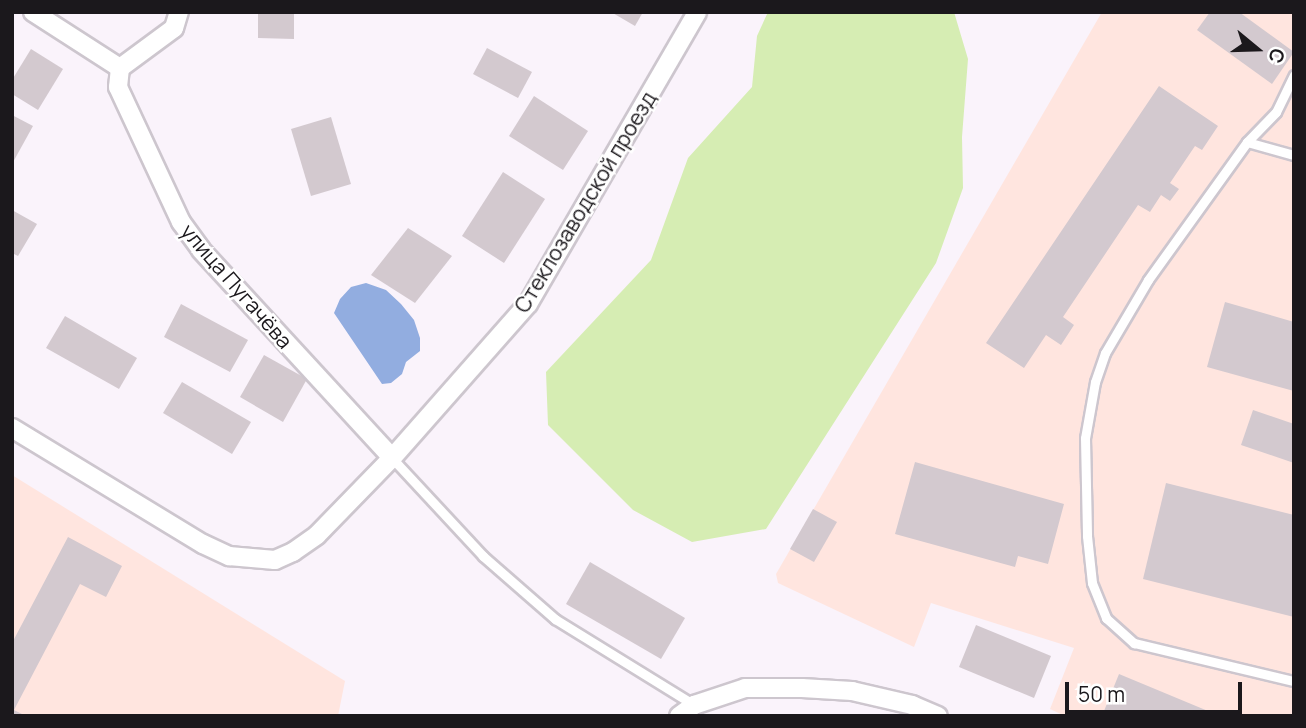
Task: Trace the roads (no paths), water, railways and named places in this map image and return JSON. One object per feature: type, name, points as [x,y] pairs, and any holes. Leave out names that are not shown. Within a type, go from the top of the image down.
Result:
[{"type":"street","points":[[33,12],[120,68],[174,28],[179,12]]},
{"type":"street","name":"Стеклозаводской проезд","points":[[12,429],[203,544],[229,556],[275,560],[317,535],[392,458],[528,304],[697,12]]},
{"type":"street","name":"улица Пугачёва","points":[[120,68],[118,87],[181,222],[201,250],[392,458]]},
{"type":"street","points":[[679,716],[694,705],[745,688],[852,691],[912,705],[938,716]]},
{"type":"lane","points":[[1294,75],[1276,112],[1248,142],[1148,280],[1105,353],[1095,382],[1085,438],[1091,583],[1106,618],[1134,643],[1294,681]]},
{"type":"lane","points":[[1248,142],[1294,155]]},
{"type":"lane","points":[[392,458],[483,556],[555,619],[694,705]]},
{"type":"water","points":[[366,283],[386,290],[401,304],[414,320],[420,338],[420,351],[406,362],[402,374],[391,383],[382,384],[334,313],[340,299],[351,287]]}]
